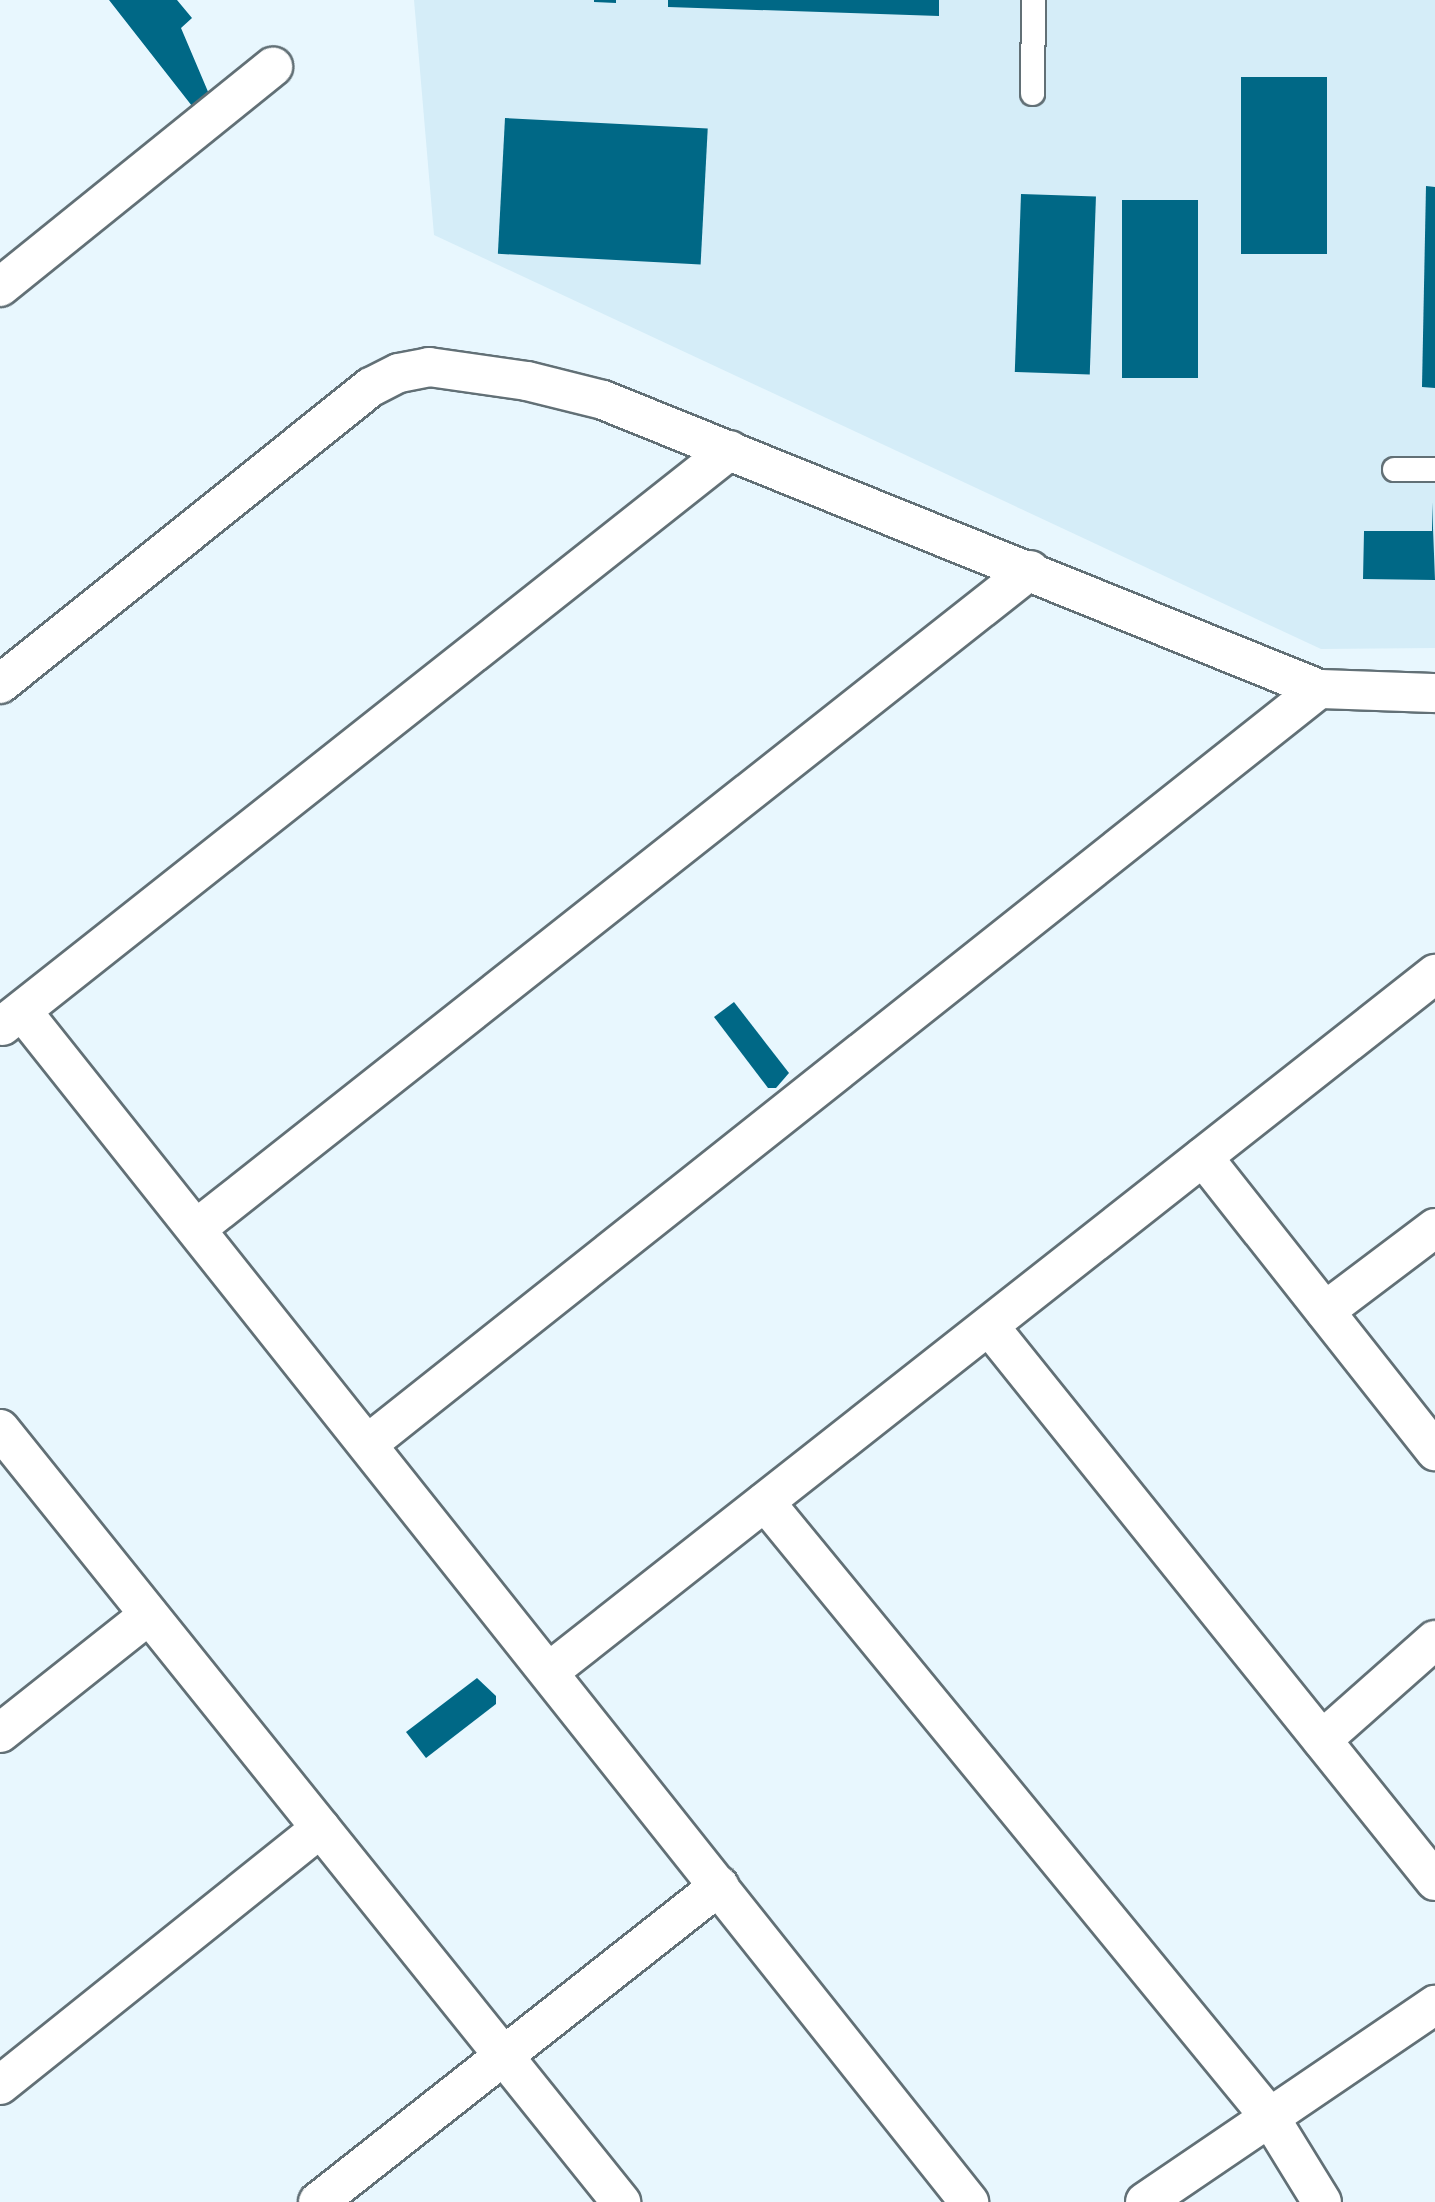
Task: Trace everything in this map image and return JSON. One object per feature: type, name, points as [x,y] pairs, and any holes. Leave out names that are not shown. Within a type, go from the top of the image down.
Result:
[{"type":"street","points":[[0,287],[273,66]]},
{"type":"street","points":[[0,684],[371,387],[399,373],[460,368],[527,380],[603,400],[1030,570],[1319,689],[1435,694]]},
{"type":"street","points":[[730,450],[11,1019],[196,1229],[369,1443],[969,2202]]},
{"type":"street","points":[[196,1229],[1030,570]]},
{"type":"street","points":[[369,1443],[1319,689]]},
{"type":"street","points":[[550,1671],[1203,1157],[1432,983]]},
{"type":"street","points":[[1203,1157],[1435,1451]]},
{"type":"street","points":[[1325,1311],[1435,1228]]},
{"type":"street","points":[[989,1325],[1435,1881]]},
{"type":"street","points":[[0,1429],[621,2202]]},
{"type":"street","points":[[765,1502],[1269,2116],[1322,2202]]},
{"type":"street","points":[[0,1733],[149,1615]]},
{"type":"street","points":[[1322,1740],[1435,1640]]},
{"type":"street","points":[[0,2085],[321,1828]]},
{"type":"street","points":[[317,2202],[719,1886]]},
{"type":"street","points":[[1144,2202],[1435,2005]]},
{"type":"lane","points":[[1032,93],[1033,0]]},
{"type":"lane","points":[[1394,470],[1435,469]]},
{"type":"shaded area","points":[[414,0],[1435,0],[1435,648],[1321,649],[434,235]]},
{"type":"building","points":[[109,0],[177,0],[192,18],[181,28],[209,94],[192,106]]},
{"type":"building","points":[[616,0],[616,3],[594,2]]},
{"type":"building","points":[[668,0],[939,0],[939,16],[668,7]]},
{"type":"building","points":[[1241,77],[1327,77],[1327,254],[1241,254]]},
{"type":"building","points":[[505,118],[708,129],[701,264],[498,254]]},
{"type":"building","points":[[1426,186],[1435,187],[1435,388],[1422,387]]},
{"type":"building","points":[[1021,194],[1096,197],[1090,375],[1015,372]]},
{"type":"building","points":[[1122,200],[1198,200],[1198,378],[1122,378]]},
{"type":"building","points":[[1432,502],[1435,580],[1363,579],[1364,531],[1432,531]]},
{"type":"building","points":[[734,1002],[789,1073],[776,1088],[768,1088],[714,1017]]},
{"type":"building","points":[[477,1678],[496,1696],[496,1704],[426,1758],[406,1732]]}]
